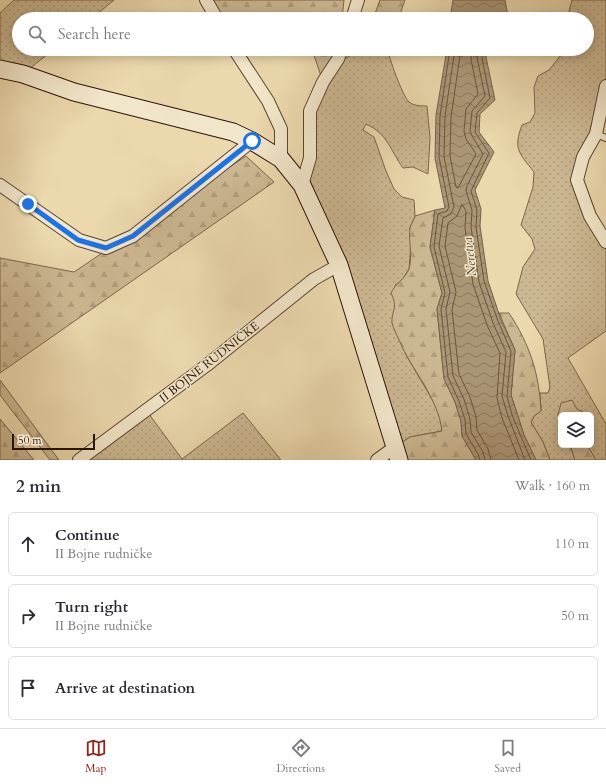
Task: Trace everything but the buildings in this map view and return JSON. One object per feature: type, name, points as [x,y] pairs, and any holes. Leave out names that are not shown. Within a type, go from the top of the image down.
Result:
[{"type":"street","points":[[206,0],[213,12]]},
{"type":"street","points":[[354,12],[358,0]]},
{"type":"street","points":[[239,56],[268,101],[281,129],[281,159]]},
{"type":"street","points":[[302,185],[310,158],[310,111],[338,56]]},
{"type":"street","points":[[0,69],[23,74],[74,92],[233,132],[252,141],[281,159],[302,185],[339,265],[397,454],[377,460]]},
{"type":"street","points":[[606,86],[601,136],[583,157],[577,180],[590,216],[606,242]]},
{"type":"street","points":[[0,185],[78,240],[106,248],[133,236],[252,141]]},
{"type":"street","name":"II BOJNE RUDNIČKE","points":[[79,460],[207,364],[314,279],[339,265]]},
{"type":"green space","points":[[14,0],[114,0],[99,12],[12,12],[12,56],[45,56],[23,74],[0,67],[0,13]]},
{"type":"green space","points":[[206,0],[344,0],[343,12],[213,12]]},
{"type":"green space","points":[[380,0],[405,0],[401,12],[376,12]]},
{"type":"green space","points":[[572,0],[606,0],[606,86],[579,168],[606,242],[606,331],[568,358],[606,424],[606,460],[596,460],[588,448],[594,448],[594,412],[558,412],[558,448],[571,448],[575,460],[550,460],[543,442],[531,422],[534,416],[541,411],[540,393],[548,393],[550,387],[543,339],[516,294],[523,267],[535,249],[532,239],[521,225],[533,187],[534,172],[521,155],[518,140],[522,125],[530,122],[535,113],[534,87],[538,76],[549,70],[560,56],[594,56],[594,12],[569,12]]},
{"type":"green space","points":[[314,56],[336,56],[323,82]]},
{"type":"green space","points":[[350,56],[389,56],[406,99],[413,104],[427,106],[430,138],[428,174],[413,167],[403,168],[388,143],[379,133],[366,124],[363,130],[374,137],[394,189],[402,197],[414,200],[415,216],[410,228],[411,242],[409,269],[402,280],[395,285],[396,302],[392,322],[406,355],[440,416],[442,431],[410,437],[395,447],[302,185],[309,127],[338,59]]},
{"type":"green space","points":[[246,156],[274,182],[0,373],[0,258],[74,272]]},
{"type":"green space","points":[[435,210],[430,247],[442,293],[437,309],[444,378],[455,402],[461,421],[462,436],[476,460],[399,460],[395,447],[410,437],[442,431],[440,419],[430,395],[404,351],[393,327],[392,319],[395,306],[391,293],[409,269],[411,259],[410,228],[415,216]]},
{"type":"green space","points":[[499,313],[509,313],[523,336],[528,348],[536,372],[541,411],[534,416],[531,422],[543,442],[550,460],[536,460],[524,435],[511,395],[515,350]]},
{"type":"green space","points":[[0,380],[59,460],[50,460],[0,395]]},
{"type":"green space","points":[[572,400],[577,409],[583,412],[559,412],[561,403]]},
{"type":"green space","points":[[146,410],[182,459],[243,413],[281,460],[79,460]]},
{"type":"green space","points":[[0,419],[34,460],[0,460]]},
{"type":"green space","points":[[571,448],[589,448],[596,460],[575,460]]},
{"type":"water","points":[[453,0],[505,0],[507,12],[451,12]]},
{"type":"water","name":"Neretva","points":[[446,56],[486,56],[495,100],[480,114],[479,132],[494,152],[475,190],[481,209],[480,226],[488,281],[501,320],[515,350],[511,395],[524,435],[536,460],[476,460],[462,436],[461,421],[455,402],[444,379],[437,309],[442,293],[430,247],[435,210],[445,208],[435,158],[436,115]]},
{"type":"route","points":[[28,204],[78,240],[106,248],[133,236],[148,226],[252,141]]}]
